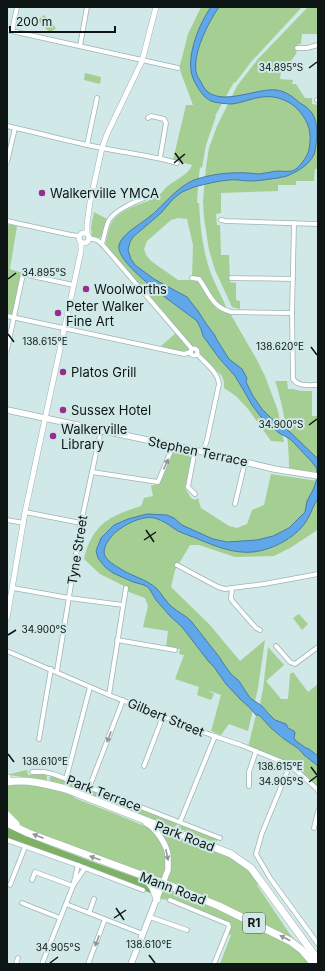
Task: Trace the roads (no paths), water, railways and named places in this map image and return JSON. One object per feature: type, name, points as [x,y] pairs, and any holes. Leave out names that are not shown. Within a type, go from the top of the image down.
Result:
[{"type":"highway","name":"Park Road","points":[[7,778],[43,783],[66,789],[231,854],[251,868],[318,960]]},
{"type":"highway","points":[[7,815],[22,830]]},
{"type":"highway","points":[[7,819],[22,830]]},
{"type":"highway","name":"R1","points":[[7,823],[22,830]]},
{"type":"highway","name":"Mann Road","points":[[22,830],[213,903],[290,941],[302,950],[314,964]]},
{"type":"highway","points":[[127,870],[147,880],[154,889],[157,899]]},
{"type":"main road","name":"Stephen Terrace","points":[[7,410],[195,450],[274,469],[318,476]]},
{"type":"main road","points":[[131,964],[168,870],[168,856],[162,839],[150,825],[134,816]]},
{"type":"street","points":[[17,7],[9,31],[178,68]]},
{"type":"street","points":[[80,46],[86,7]]},
{"type":"street","points":[[7,618],[25,512],[102,148],[107,134],[142,61],[156,7]]},
{"type":"street","points":[[297,48],[307,48],[318,45]]},
{"type":"street","points":[[87,145],[98,98]]},
{"type":"street","points":[[148,118],[151,116],[164,119],[166,123],[160,158]]},
{"type":"street","points":[[7,126],[87,145],[160,158],[177,163]]},
{"type":"street","points":[[7,162],[15,128]]},
{"type":"street","points":[[102,244],[109,220],[117,212],[126,206],[153,194]]},
{"type":"street","points":[[221,220],[226,222],[318,224]]},
{"type":"street","points":[[7,221],[97,240],[102,244],[191,351]]},
{"type":"street","points":[[294,223],[292,313],[294,381],[300,384],[318,385]]},
{"type":"street","points":[[7,350],[23,274],[73,285]]},
{"type":"street","points":[[192,278],[199,279],[213,301],[224,310],[231,312],[292,313]]},
{"type":"street","points":[[231,278],[293,279]]},
{"type":"street","points":[[7,316],[184,354],[194,348],[197,350],[197,354],[219,380],[207,440],[203,452]]},
{"type":"street","name":"Tyne Street","points":[[57,672],[81,523],[101,430]]},
{"type":"street","points":[[92,472],[158,482],[173,446]]},
{"type":"street","points":[[195,450],[188,488],[195,494]]},
{"type":"street","points":[[234,504],[245,462]]},
{"type":"street","points":[[25,512],[81,523]]},
{"type":"street","points":[[7,520],[24,523]]},
{"type":"street","points":[[177,565],[218,587],[225,589],[264,584],[318,574]]},
{"type":"street","points":[[13,588],[69,598],[123,605]]},
{"type":"street","points":[[109,695],[126,588]]},
{"type":"street","points":[[232,588],[231,599],[234,604],[256,628],[260,630]]},
{"type":"street","points":[[117,640],[175,650]]},
{"type":"street","points":[[276,646],[293,664],[318,647]]},
{"type":"street","name":"Gilbert Street","points":[[7,651],[109,695],[290,765],[318,791]]},
{"type":"street","points":[[39,739],[51,669]]},
{"type":"street","points":[[66,779],[90,687]]},
{"type":"street","points":[[89,788],[123,700]]},
{"type":"street","points":[[144,766],[163,716]]},
{"type":"street","points":[[180,822],[215,736]]},
{"type":"street","points":[[249,786],[249,772],[256,751]]},
{"type":"street","points":[[290,765],[262,833],[256,854],[270,878],[318,944]]},
{"type":"street","name":"Park Terrace","points":[[32,772],[44,772],[66,779],[220,838]]},
{"type":"street","points":[[314,828],[318,811]]},
{"type":"street","points":[[7,840],[143,890]]},
{"type":"street","points":[[10,885],[25,847]]},
{"type":"street","points":[[42,964],[73,886],[78,865]]},
{"type":"street","points":[[73,886],[85,868]]},
{"type":"street","points":[[32,880],[35,872],[73,886]]},
{"type":"street","points":[[89,913],[94,900]]},
{"type":"street","points":[[170,900],[228,924],[229,927],[214,964]]},
{"type":"street","points":[[22,903],[60,918]]},
{"type":"street","points":[[66,904],[143,934]]},
{"type":"street","points":[[150,917],[187,930]]},
{"type":"street","points":[[88,964],[105,919]]},
{"type":"street","points":[[16,964],[18,958]]},
{"type":"water","points":[[211,7],[219,7],[202,38],[196,64],[197,75],[205,89],[215,96],[223,97],[232,97],[268,90],[276,90],[289,95],[308,109],[314,117],[317,132],[314,155],[305,166],[286,176],[258,181],[220,181],[194,187],[182,192],[173,199],[161,213],[133,237],[128,250],[135,265],[154,279],[187,297],[214,334],[229,359],[242,369],[247,378],[246,382],[253,396],[262,409],[271,418],[290,432],[318,459],[318,499],[304,525],[298,531],[285,541],[261,551],[239,552],[225,549],[180,532],[160,520],[154,518],[143,518],[119,529],[108,541],[104,554],[114,565],[152,585],[174,609],[191,621],[231,674],[239,681],[250,698],[262,706],[275,720],[286,724],[288,728],[294,731],[294,738],[296,741],[318,756],[318,766],[299,749],[271,728],[259,715],[256,715],[241,700],[226,684],[182,627],[156,600],[149,588],[113,573],[105,567],[98,558],[96,551],[101,538],[114,525],[128,519],[147,514],[167,515],[174,518],[182,525],[204,535],[213,539],[227,542],[257,540],[273,536],[289,528],[305,512],[307,501],[316,482],[317,469],[312,462],[290,439],[279,433],[261,417],[235,376],[219,358],[203,336],[197,321],[150,286],[127,263],[120,253],[119,245],[124,237],[154,213],[175,192],[187,183],[207,176],[227,173],[259,174],[277,171],[292,171],[300,165],[308,153],[310,136],[308,124],[299,111],[285,100],[268,97],[240,103],[221,103],[209,100],[200,91],[192,76],[192,49],[203,21]]},
{"type":"place","name":"Walkerville YMCA","points":[[42,193]]},
{"type":"place","name":"Woolworths","points":[[86,289]]},
{"type":"place","name":"Peter Walker Fine Art","points":[[58,313]]},
{"type":"place","name":"Platos Grill","points":[[63,372]]},
{"type":"place","name":"Sussex Hotel","points":[[63,410]]},
{"type":"place","name":"Walkerville Library","points":[[53,436]]}]
